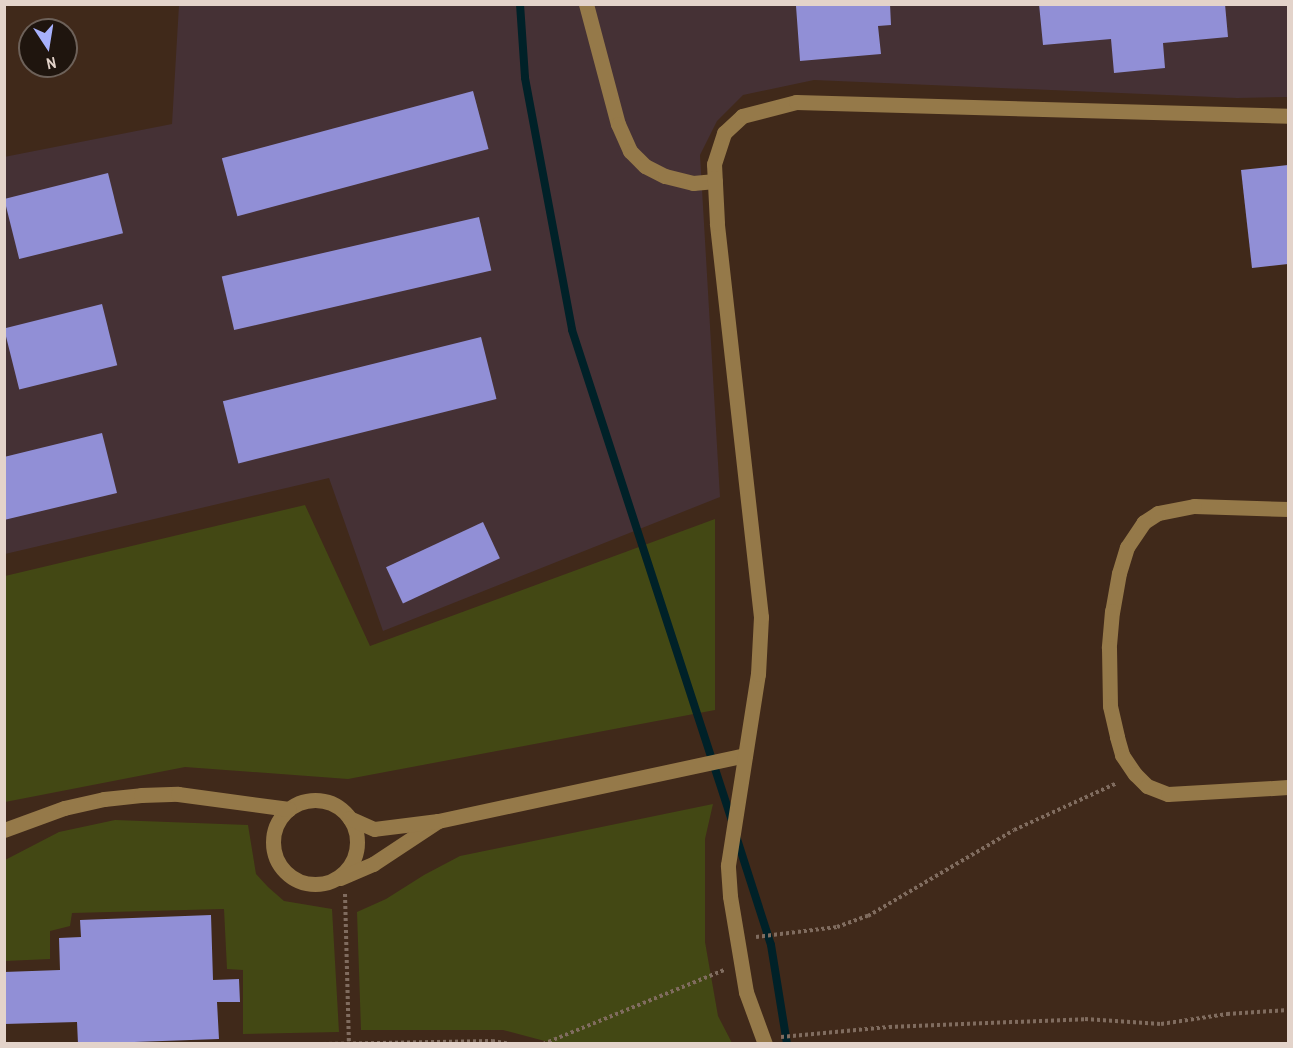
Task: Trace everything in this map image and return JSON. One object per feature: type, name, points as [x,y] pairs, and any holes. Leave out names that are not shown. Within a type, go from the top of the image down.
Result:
[{"type":"street","points":[[586,4],[618,124],[630,151],[645,166],[665,176],[693,183],[715,181]]},
{"type":"street","points":[[763,1041],[746,992],[728,865],[758,674],[761,617],[715,181],[714,165],[724,134],[742,116],[796,102],[1288,116]]},
{"type":"street","points":[[1288,508],[1194,506],[1158,513],[1135,532],[1119,573],[1112,611],[1109,648],[1110,706],[1122,755],[1135,774],[1147,786],[1168,794],[1288,788]]},
{"type":"street","points":[[349,818],[374,829],[438,821],[745,755]]},
{"type":"street","points":[[4,830],[64,808],[104,799],[141,795],[178,794],[289,809]]},
{"type":"street","points":[[326,883],[339,877],[350,866],[357,851],[357,836],[349,818],[344,811],[331,803],[316,800],[302,802],[289,809],[276,827],[273,841],[275,856],[282,868],[293,878],[311,884],[326,883],[345,877],[381,859],[438,821]]},
{"type":"path","points":[[737,939],[837,927],[868,916],[1014,830],[1135,774]]},
{"type":"path","points":[[345,877],[349,1043]]},
{"type":"path","points":[[543,1044],[741,963]]},
{"type":"path","points":[[763,1041],[889,1027],[1085,1019],[1161,1024],[1227,1014],[1288,1010]]},
{"type":"path","points":[[323,1044],[492,1041],[510,1044]]},
{"type":"shaded area","points":[[179,5],[1288,5],[1288,97],[1237,98],[814,80],[743,95],[717,121],[700,155],[720,497],[383,631],[329,478],[5,554],[4,157],[172,124]]},
{"type":"green space","points":[[305,505],[370,646],[715,519],[715,710],[348,779],[185,767],[5,802],[5,576]]},
{"type":"green space","points":[[713,804],[705,839],[705,942],[718,1016],[732,1043],[556,1044],[503,1030],[361,1030],[357,912],[386,899],[460,856]]},
{"type":"green space","points":[[115,820],[248,825],[256,874],[268,887],[284,901],[332,909],[339,1032],[243,1034],[243,970],[227,969],[224,909],[72,913],[70,926],[50,931],[50,959],[5,961],[5,860],[59,832]]},
{"type":"building","points":[[890,4],[891,25],[878,26],[881,54],[800,61],[796,6]]},
{"type":"building","points":[[1039,4],[1225,4],[1228,37],[1163,43],[1165,68],[1114,73],[1111,39],[1043,45]]},
{"type":"building","points":[[473,91],[489,149],[237,216],[222,158]]},
{"type":"building","points":[[1288,165],[1288,264],[1252,268],[1241,170]]},
{"type":"building","points":[[108,173],[123,233],[19,259],[4,199]]},
{"type":"building","points":[[479,217],[491,271],[234,330],[222,276]]},
{"type":"building","points":[[102,304],[117,365],[19,390],[4,328]]},
{"type":"building","points":[[481,337],[496,399],[238,463],[223,401]]},
{"type":"building","points":[[102,433],[117,493],[4,520],[4,457]]},
{"type":"building","points":[[483,522],[500,558],[403,603],[386,567]]},
{"type":"building","points":[[211,915],[213,980],[239,979],[240,1002],[217,1002],[219,1039],[78,1044],[77,1022],[4,1024],[4,972],[60,970],[59,938],[81,937],[80,920]]},
{"type":"waterway","points":[[520,4],[525,78],[572,330],[732,821]]},
{"type":"waterway","points":[[736,836],[771,945],[787,1044]]}]
